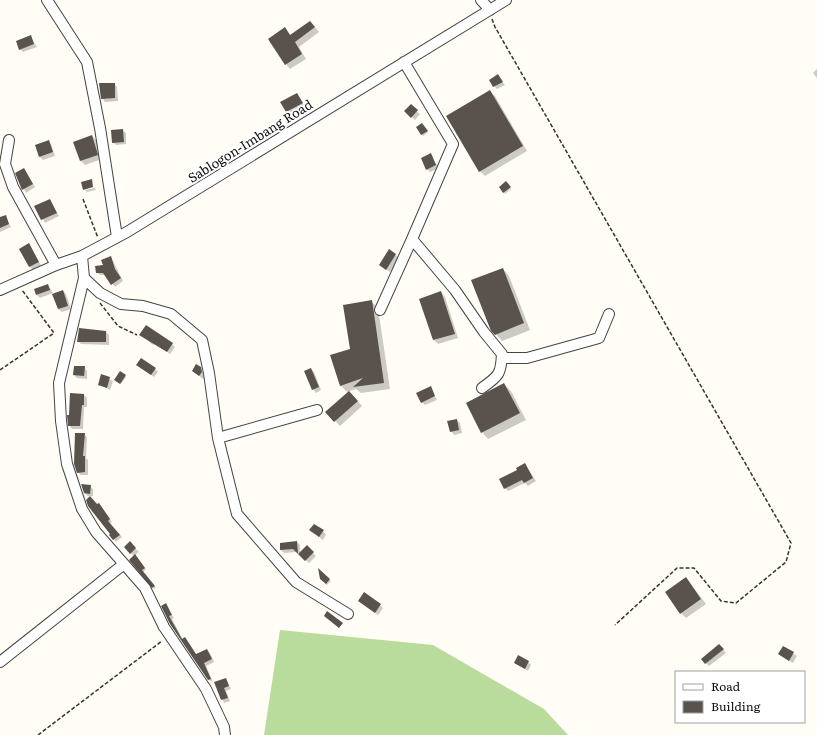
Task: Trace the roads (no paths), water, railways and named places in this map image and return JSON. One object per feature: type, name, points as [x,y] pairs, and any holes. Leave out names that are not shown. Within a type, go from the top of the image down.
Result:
[{"type":"street","points":[[47,0],[87,62],[100,128],[117,237]]},
{"type":"street","points":[[481,0],[490,10]]},
{"type":"street","name":"Sablogon-Imbang Road","points":[[0,290],[17,284],[56,264],[82,256],[117,237],[506,0]]},
{"type":"street","points":[[380,310],[452,144],[404,62]]},
{"type":"street","points":[[9,140],[5,164],[13,187],[56,264]]},
{"type":"street","points":[[412,239],[455,290],[484,332],[502,354],[501,369],[498,377],[482,388]]},
{"type":"street","points":[[82,256],[84,278],[59,382],[66,457],[82,509],[96,532],[145,588],[170,635],[206,689],[224,728],[225,735]]},
{"type":"street","points":[[84,278],[100,293],[121,304],[143,306],[171,314],[202,340],[209,373],[218,438],[237,514],[296,582],[348,614]]},
{"type":"street","points":[[502,358],[527,358],[599,338],[609,314]]},
{"type":"street","points":[[218,438],[317,410]]},
{"type":"street","points":[[0,662],[124,564]]}]
